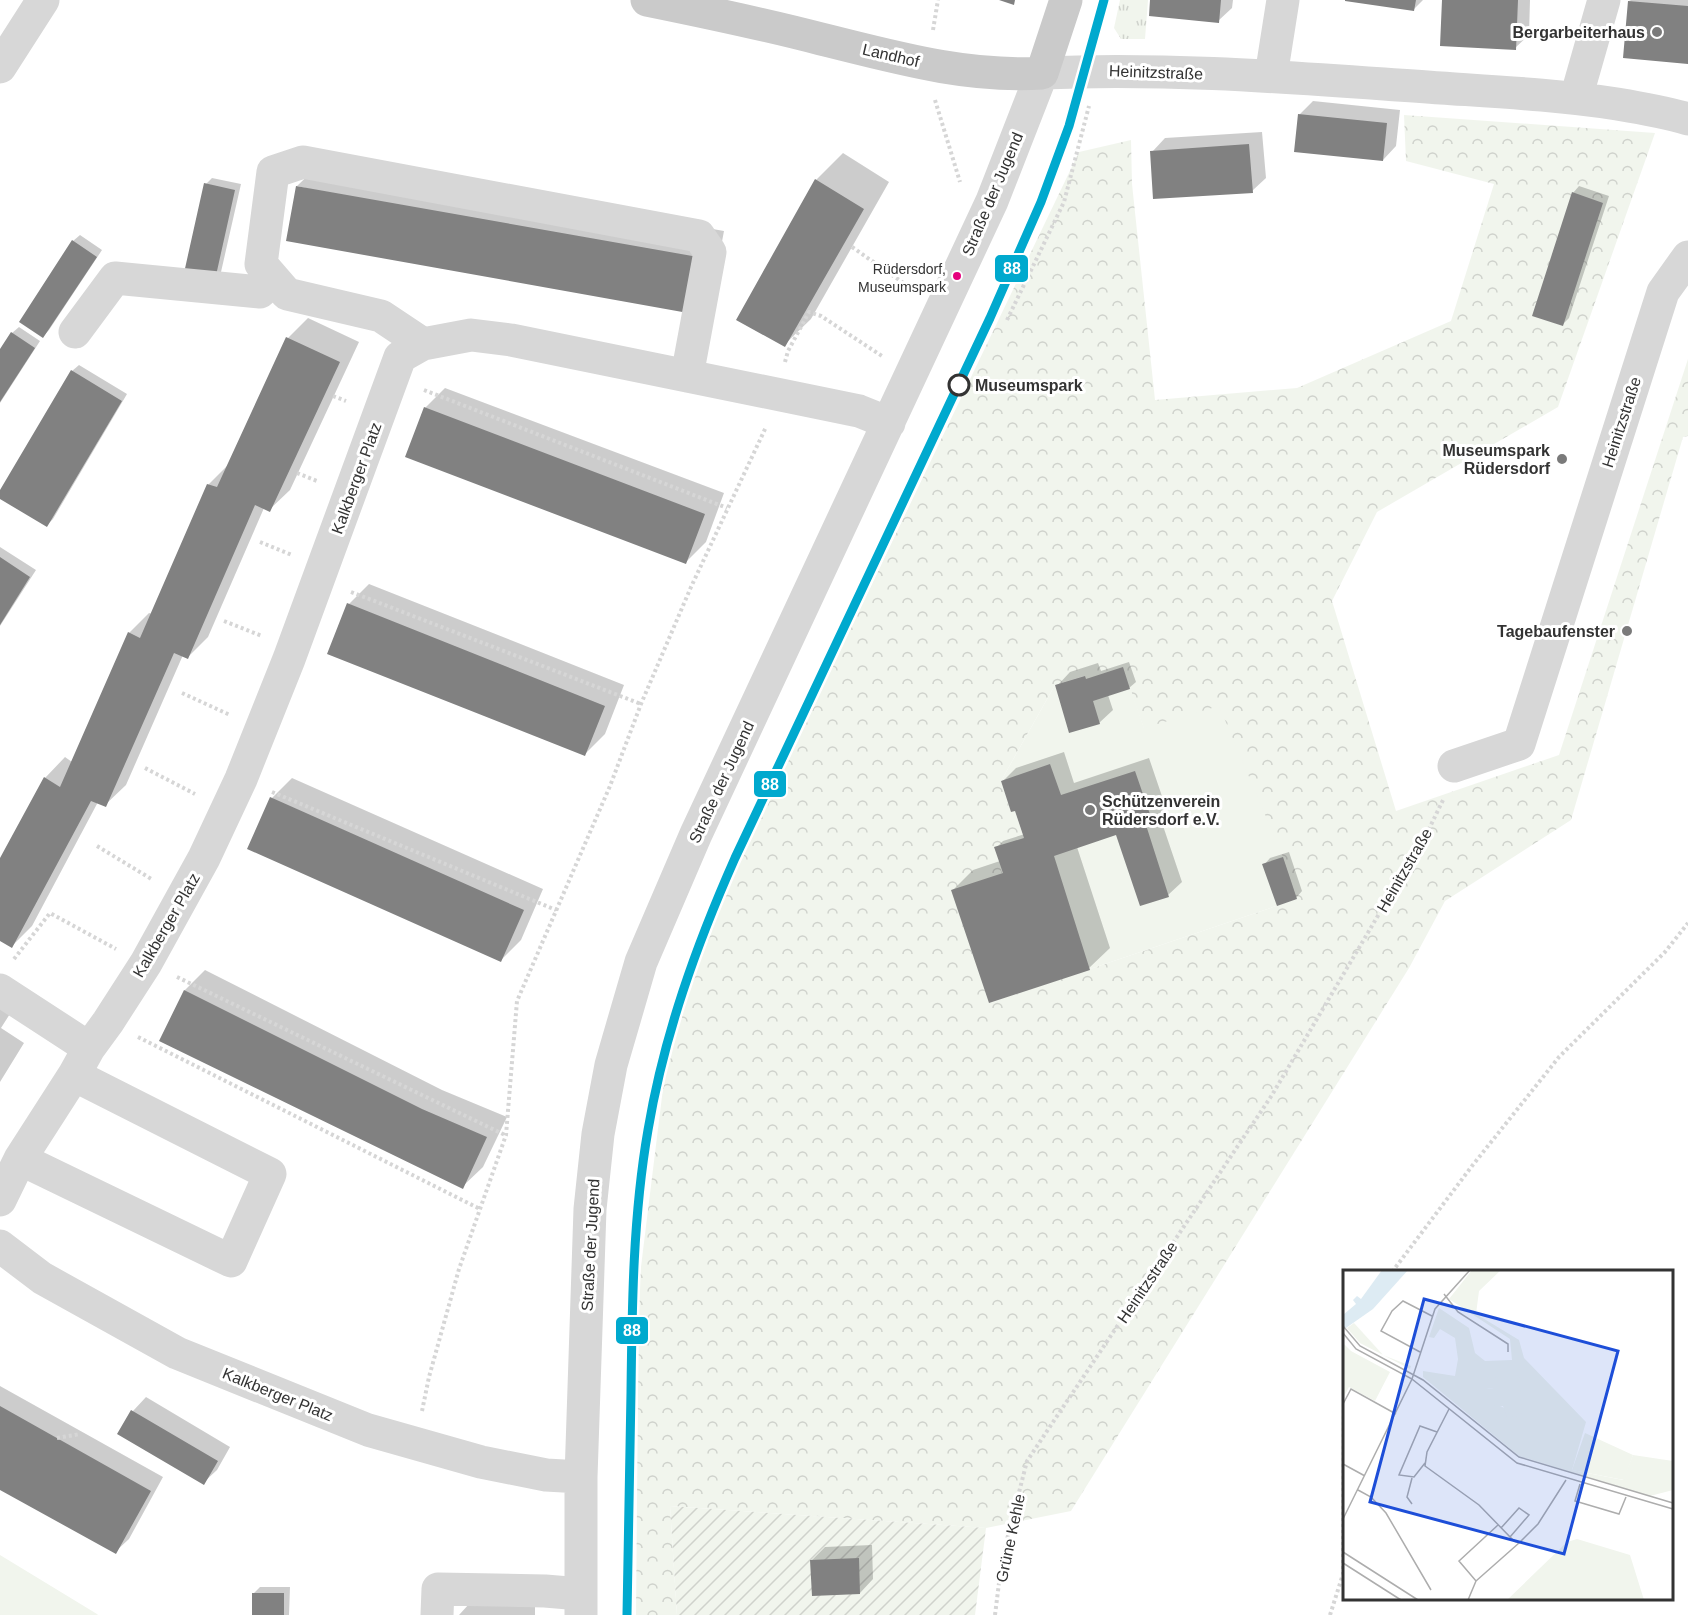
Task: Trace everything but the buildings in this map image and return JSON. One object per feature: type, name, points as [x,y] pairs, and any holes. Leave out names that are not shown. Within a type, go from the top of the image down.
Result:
[{"type":"main road","name":"Landhof","points":[[647,0],[744,10],[898,58],[967,71],[1016,75],[1042,73]]},
{"type":"main road","name":"Straße der Jugend","points":[[1042,73],[1066,0]]},
{"type":"street","points":[[0,67],[43,0]]},
{"type":"street","points":[[1270,76],[1283,0]]},
{"type":"street","points":[[1576,98],[1604,0]]},
{"type":"street","name":"Heinitzstraße","points":[[1042,73],[1098,70],[1270,76],[1576,98],[1640,108],[1688,119]]},
{"type":"street","name":"Straße der Jugend","points":[[581,1604],[581,1477],[590,1209],[598,1134],[611,1065],[641,962],[696,834],[992,201],[1042,73]]},
{"type":"street","points":[[423,344],[381,316],[286,294],[261,264],[273,172],[303,162],[699,236],[710,252],[687,376]]},
{"type":"street","name":"Heinitzstraße","points":[[1454,766],[1519,744],[1663,292],[1688,257]]},
{"type":"street","points":[[75,332],[115,278],[260,292],[274,279]]},
{"type":"street","name":"Kalkberger Platz","points":[[0,1200],[20,1159],[90,1049],[134,957],[204,858],[241,779],[319,580],[400,357],[423,344],[471,335],[511,340],[859,411],[889,423]]},
{"type":"street","points":[[5,977],[90,1049],[270,1173],[231,1261],[20,1159]]},
{"type":"street","name":"Kalkberger Platz","points":[[0,1246],[42,1278],[177,1353],[368,1430],[481,1462],[546,1475],[581,1477]]},
{"type":"street","points":[[437,1615],[438,1589],[545,1591],[581,1604]]},
{"type":"path","points":[[933,31],[938,0]]},
{"type":"path","points":[[1007,320],[1064,202],[1098,70]]},
{"type":"path","points":[[934,98],[960,182]]},
{"type":"path","points":[[852,247],[912,290]]},
{"type":"path","points":[[785,363],[788,351],[809,312],[821,316],[883,357]]},
{"type":"path","points":[[392,378],[728,508]]},
{"type":"path","points":[[333,396],[352,403]]},
{"type":"path","points":[[416,1444],[429,1377],[459,1269],[506,1135],[517,1001],[610,786],[641,704],[691,587],[765,430]]},
{"type":"path","points":[[297,473],[323,483]]},
{"type":"path","points":[[260,542],[296,557]]},
{"type":"path","points":[[319,580],[641,704]]},
{"type":"path","points":[[224,621],[266,638]]},
{"type":"path","points":[[182,693],[234,717]]},
{"type":"path","name":"Heinitzstraße","points":[[1027,1461],[1272,1095],[1428,831],[1447,791],[1454,766]]},
{"type":"path","points":[[145,768],[201,797]]},
{"type":"path","points":[[241,779],[556,910]]},
{"type":"path","points":[[97,846],[159,883]]},
{"type":"path","points":[[5,977],[50,913],[134,957],[506,1135]]},
{"type":"path","points":[[1394,1270],[1472,1166],[1559,1057],[1665,952],[1688,923]]},
{"type":"path","points":[[90,1049],[480,1209]]},
{"type":"path","points":[[57,1438],[80,1434]]},
{"type":"path","name":"Grüne Kehle","points":[[995,1615],[1002,1559],[1027,1461]]},
{"type":"path","points":[[1330,1615],[1343,1574]]},
{"type":"green space","points":[[1120,0],[1148,0],[1145,39],[1121,39],[1114,28]]},
{"type":"green space","points":[[1404,115],[1655,133],[1558,407],[1377,512],[1332,601],[1396,811],[1559,755],[1688,359],[1688,436],[1683,437],[1571,820],[1445,901],[1409,968],[1071,1511],[986,1528],[670,1506],[677,1615],[636,1615],[639,1283],[666,1064],[683,1001],[724,892],[1079,152],[1131,140],[1132,184],[1155,400],[1297,388],[1451,321],[1494,184],[1406,161]],"holes":[[[1084,676],[1086,679],[1130,689],[1144,729],[1297,899],[989,1003],[1003,873],[1024,838],[1001,781],[1055,685]]]},
{"type":"green space","points":[[1123,667],[1144,728],[1219,706],[1283,857],[1297,899],[989,1003],[951,890],[1002,873],[994,847],[1024,837],[1015,811],[1011,812],[1001,781],[1055,685],[1085,676],[1086,679]]},
{"type":"green space","points":[[670,1506],[986,1528],[975,1615],[677,1615]]},
{"type":"green space","points":[[0,1555],[97,1614],[98,1615],[0,1615]]},
{"type":"transit line","name":"88","points":[[627,1615],[636,1228],[648,1130],[672,1025],[707,924],[735,858],[990,318],[1041,202],[1069,126],[1104,0]]},
{"type":"place","name":"Bergarbeiterhaus","points":[[1657,32]]},
{"type":"place","name":"Rüdersdorf, Museumspark","points":[[957,276]]},
{"type":"place","name":"Museumspark","points":[[959,385]]},
{"type":"place","name":"Museumspark Rüdersdorf","points":[[1562,459]]},
{"type":"place","name":"Tagebaufenster","points":[[1627,631]]},
{"type":"place","name":"Schützenverein Rüdersdorf e.V.","points":[[1090,810]]}]
